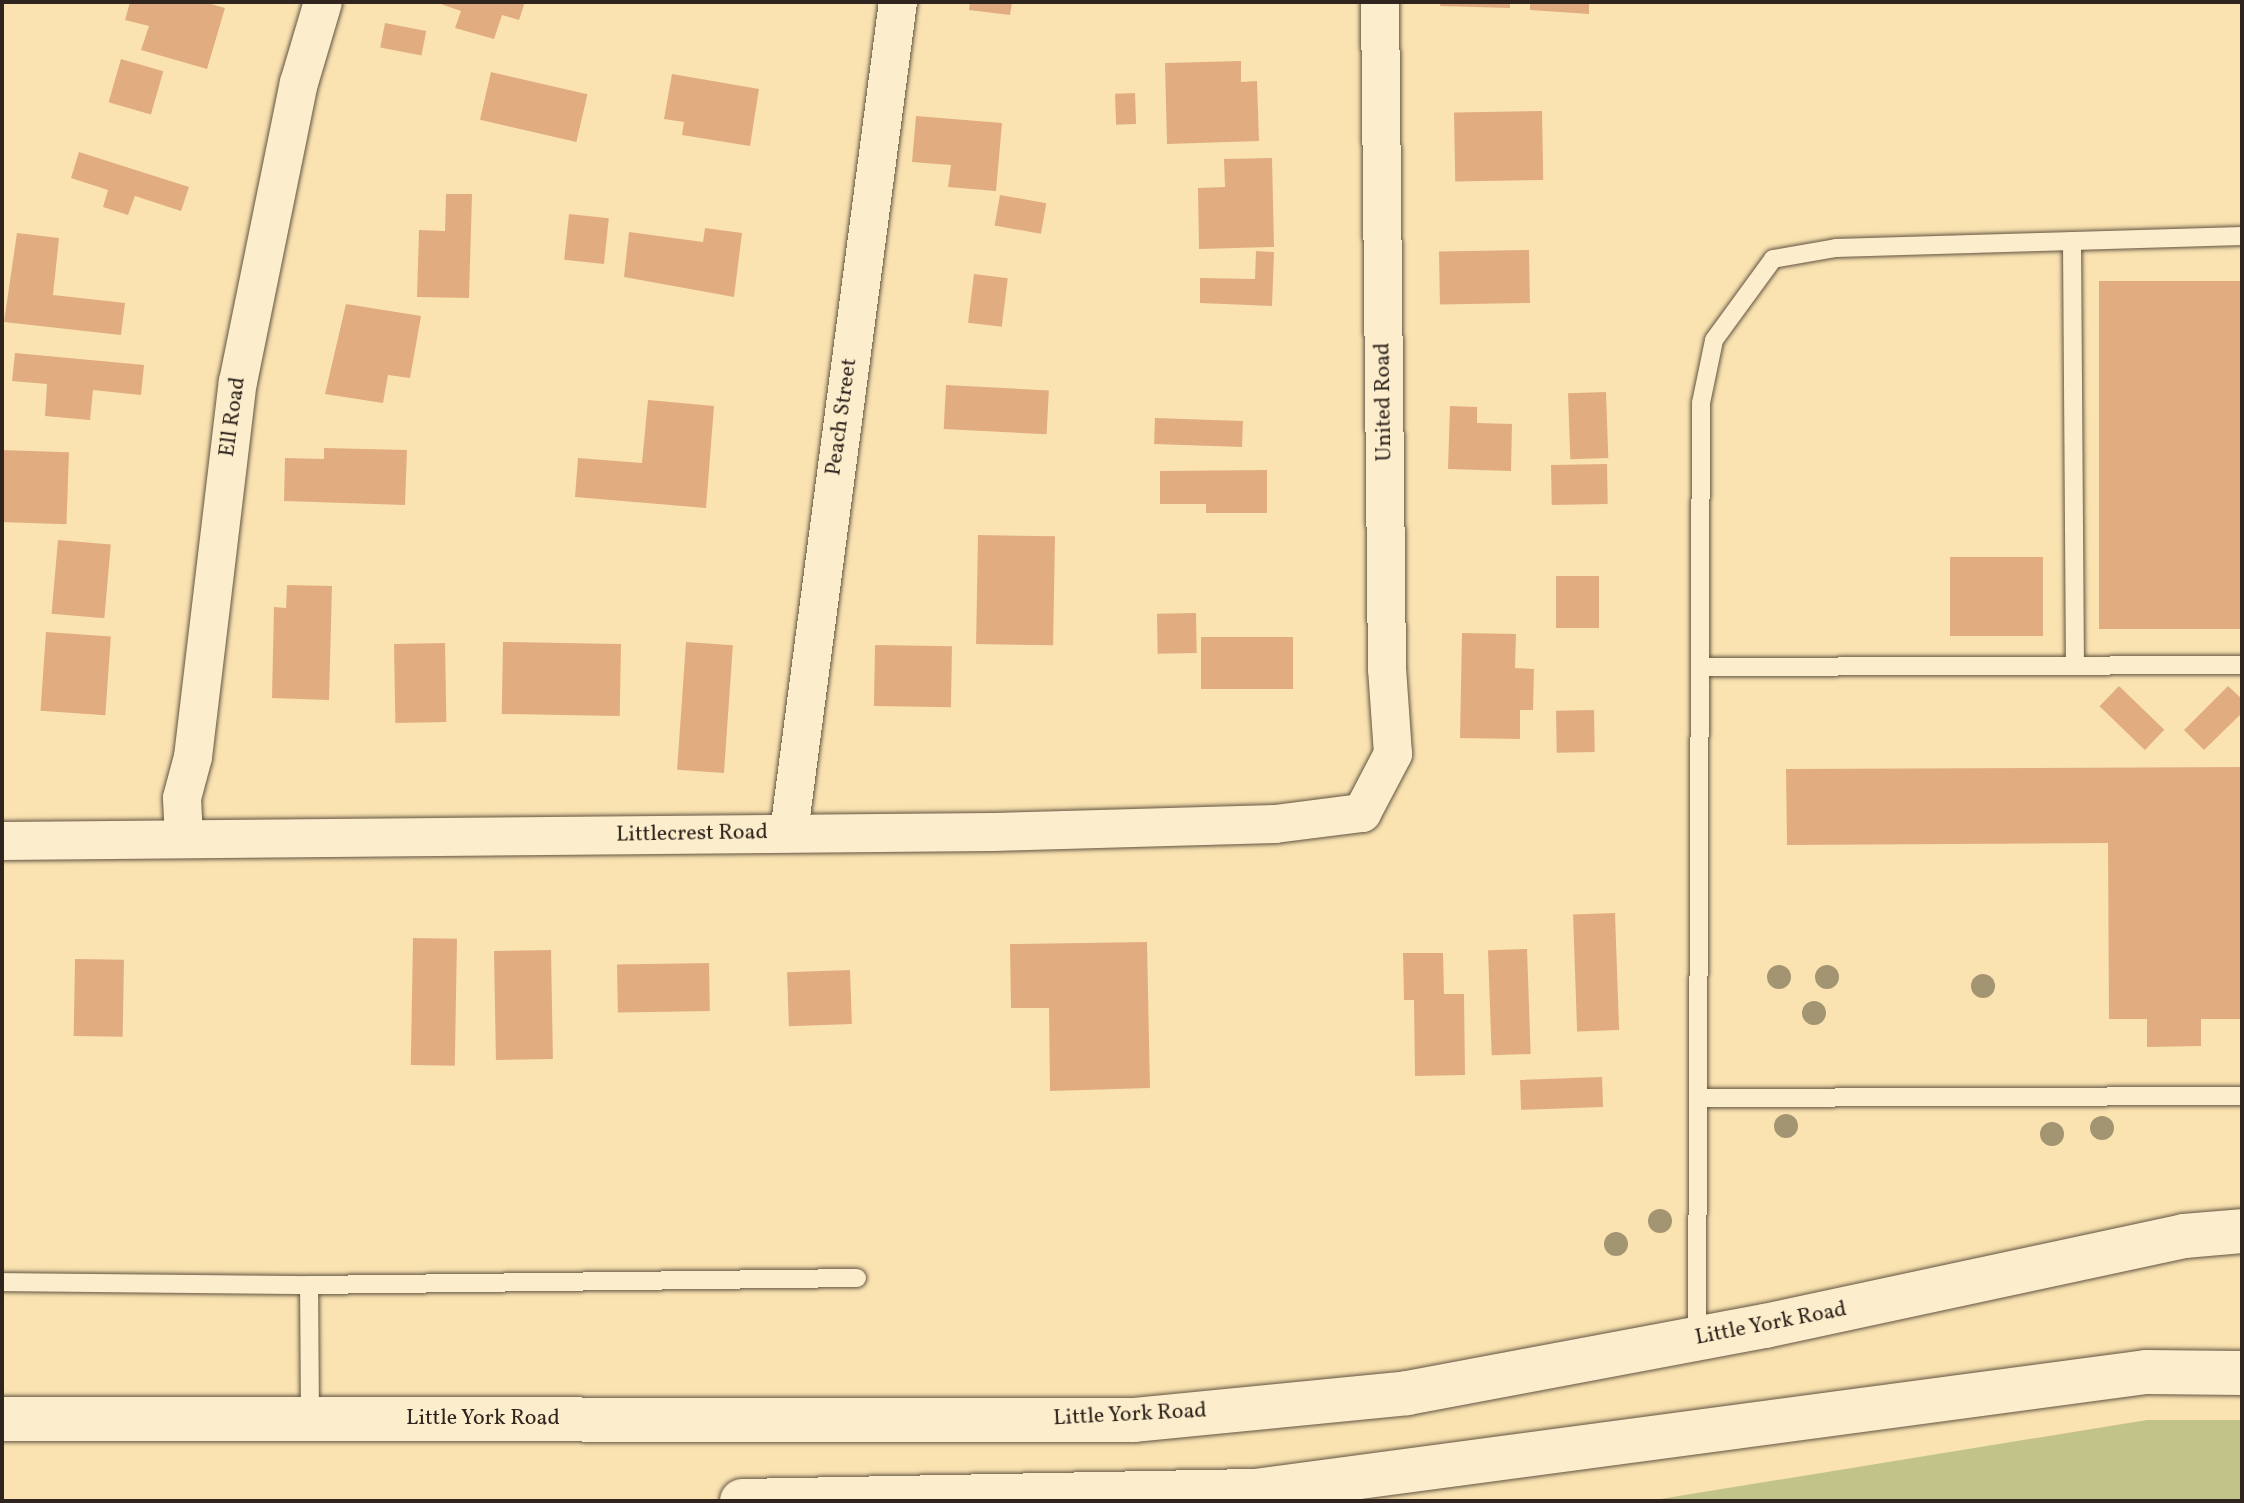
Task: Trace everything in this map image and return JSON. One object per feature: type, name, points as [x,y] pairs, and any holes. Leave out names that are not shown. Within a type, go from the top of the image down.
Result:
[{"type":"main road","name":"Little York Road","points":[[2,1419],[1134,1420],[1407,1393],[1697,1339],[2184,1236],[2242,1231]]},
{"type":"main road","points":[[742,1501],[1255,1491],[2146,1372],[2242,1373]]},
{"type":"street","name":"Ell Road","points":[[184,839],[182,798],[193,757],[238,382],[292,113],[323,2]]},
{"type":"street","name":"Peach Street","points":[[789,832],[898,2]]},
{"type":"street","name":"United Road","points":[[1371,796],[1393,754],[1387,669],[1380,2]]},
{"type":"street","name":"Littlecrest Road","points":[[2,841],[1275,824],[1362,813],[1371,796]]},
{"type":"lane","points":[[1697,1339],[1701,403],[1714,340],[1773,259],[1836,248],[2242,236]]},
{"type":"lane","points":[[2072,241],[2075,666]]},
{"type":"lane","points":[[1702,667],[2242,665]]},
{"type":"lane","points":[[1699,1098],[2242,1096]]},
{"type":"lane","points":[[2,1282],[309,1285],[857,1278]]},
{"type":"lane","points":[[309,1285],[310,1419]]},
{"type":"green space","points":[[2147,1420],[2242,1420],[2242,1501],[1648,1501]]},
{"type":"building","points":[[130,2],[204,2],[225,8],[207,69],[141,50],[149,26],[125,20]]},
{"type":"building","points":[[435,2],[525,2],[519,20],[502,15],[494,39],[455,28],[461,11]]},
{"type":"building","points":[[970,2],[1012,2],[1010,15],[969,10]]},
{"type":"building","points":[[1441,2],[1510,2],[1510,8],[1440,6]]},
{"type":"building","points":[[1530,2],[1589,2],[1589,14],[1530,10]]},
{"type":"building","points":[[385,23],[426,31],[421,56],[380,48]]},
{"type":"building","points":[[121,59],[163,71],[151,114],[109,102]]},
{"type":"building","points":[[1241,61],[1241,82],[1257,81],[1259,141],[1167,144],[1165,63]]},
{"type":"building","points":[[491,72],[587,94],[576,142],[480,120]]},
{"type":"building","points":[[672,74],[759,89],[750,146],[682,135],[684,122],[664,119]]},
{"type":"building","points":[[1135,93],[1136,124],[1116,125],[1115,94]]},
{"type":"building","points":[[1542,111],[1543,180],[1455,182],[1454,113]]},
{"type":"building","points":[[916,116],[1002,123],[996,191],[948,187],[951,165],[912,162]]},
{"type":"building","points":[[79,152],[189,187],[181,211],[135,196],[128,215],[103,207],[108,190],[71,178]]},
{"type":"building","points":[[1272,158],[1274,247],[1199,249],[1198,188],[1225,187],[1224,159]]},
{"type":"building","points":[[446,194],[472,194],[469,298],[417,297],[419,230],[445,231]]},
{"type":"building","points":[[1000,195],[1046,203],[1041,234],[995,226]]},
{"type":"building","points":[[569,214],[609,218],[604,264],[564,260]]},
{"type":"building","points":[[705,228],[742,233],[734,297],[624,277],[629,232],[703,242]]},
{"type":"building","points":[[17,233],[59,238],[53,295],[125,303],[121,335],[4,322]]},
{"type":"building","points":[[1529,250],[1530,303],[1440,305],[1439,252]]},
{"type":"building","points":[[1256,251],[1274,252],[1272,306],[1200,303],[1200,278],[1255,279]]},
{"type":"building","points":[[974,274],[1008,278],[1002,327],[968,323]]},
{"type":"building","points":[[2099,281],[2242,281],[2242,629],[2099,629]]},
{"type":"building","points":[[346,304],[421,316],[410,378],[388,375],[383,403],[325,394]]},
{"type":"building","points":[[15,353],[144,365],[141,395],[93,390],[90,420],[45,416],[47,384],[12,381]]},
{"type":"building","points":[[946,385],[1049,390],[1047,434],[944,429]]},
{"type":"building","points":[[1606,392],[1608,458],[1570,459],[1568,393]]},
{"type":"building","points":[[648,400],[714,406],[706,508],[575,497],[578,458],[642,463]]},
{"type":"building","points":[[1450,406],[1477,407],[1477,423],[1512,424],[1511,471],[1448,469]]},
{"type":"building","points":[[1155,418],[1243,421],[1242,447],[1154,444]]},
{"type":"building","points":[[324,448],[407,450],[405,505],[284,501],[285,458],[324,459]]},
{"type":"building","points":[[2,450],[69,452],[66,524],[2,522]]},
{"type":"building","points":[[1607,464],[1608,504],[1552,505],[1551,465]]},
{"type":"building","points":[[1267,470],[1267,513],[1206,513],[1206,504],[1160,504],[1160,471]]},
{"type":"building","points":[[978,535],[1055,536],[1053,645],[976,644]]},
{"type":"building","points":[[58,540],[111,545],[104,618],[52,614]]},
{"type":"building","points":[[1950,557],[2043,557],[2043,636],[1950,636]]},
{"type":"building","points":[[1556,576],[1599,576],[1599,628],[1556,628]]},
{"type":"building","points":[[287,585],[332,586],[329,700],[272,698],[274,607],[286,608]]},
{"type":"building","points":[[1196,613],[1197,653],[1158,654],[1157,614]]},
{"type":"building","points":[[46,632],[111,637],[105,715],[40,711]]},
{"type":"building","points":[[1462,633],[1516,634],[1515,668],[1534,669],[1533,710],[1520,710],[1520,739],[1460,738]]},
{"type":"building","points":[[1201,637],[1293,637],[1293,689],[1201,689]]},
{"type":"building","points":[[503,642],[621,644],[620,716],[502,714]]},
{"type":"building","points":[[686,642],[733,645],[724,773],[677,770]]},
{"type":"building","points":[[445,643],[446,722],[395,723],[394,644]]},
{"type":"building","points":[[875,645],[952,646],[951,707],[874,706]]},
{"type":"building","points":[[2119,686],[2164,730],[2145,750],[2100,706]]},
{"type":"building","points":[[2228,686],[2242,699],[2242,713],[2204,750],[2184,730]]},
{"type":"building","points":[[1594,710],[1595,752],[1557,753],[1556,711]]},
{"type":"building","points":[[2242,767],[2242,1019],[2201,1019],[2201,1046],[2147,1047],[2147,1019],[2109,1019],[2108,843],[1787,845],[1786,769]]},
{"type":"building","points":[[1615,913],[1619,1030],[1577,1031],[1573,914]]},
{"type":"building","points":[[413,938],[457,939],[455,1066],[411,1065]]},
{"type":"building","points":[[1147,942],[1150,1088],[1050,1091],[1049,1008],[1011,1008],[1010,944]]},
{"type":"building","points":[[1527,949],[1531,1054],[1492,1055],[1488,950]]},
{"type":"building","points":[[551,950],[553,1059],[496,1060],[494,951]]},
{"type":"building","points":[[1403,953],[1443,953],[1444,994],[1464,994],[1465,1075],[1415,1076],[1414,1000],[1404,1000]]},
{"type":"building","points":[[75,959],[124,960],[123,1037],[74,1036]]},
{"type":"building","points":[[709,963],[710,1011],[618,1013],[617,965]]},
{"type":"building","points":[[850,970],[852,1024],[789,1026],[787,972]]},
{"type":"building","points":[[1602,1077],[1603,1107],[1521,1110],[1520,1080]]}]
